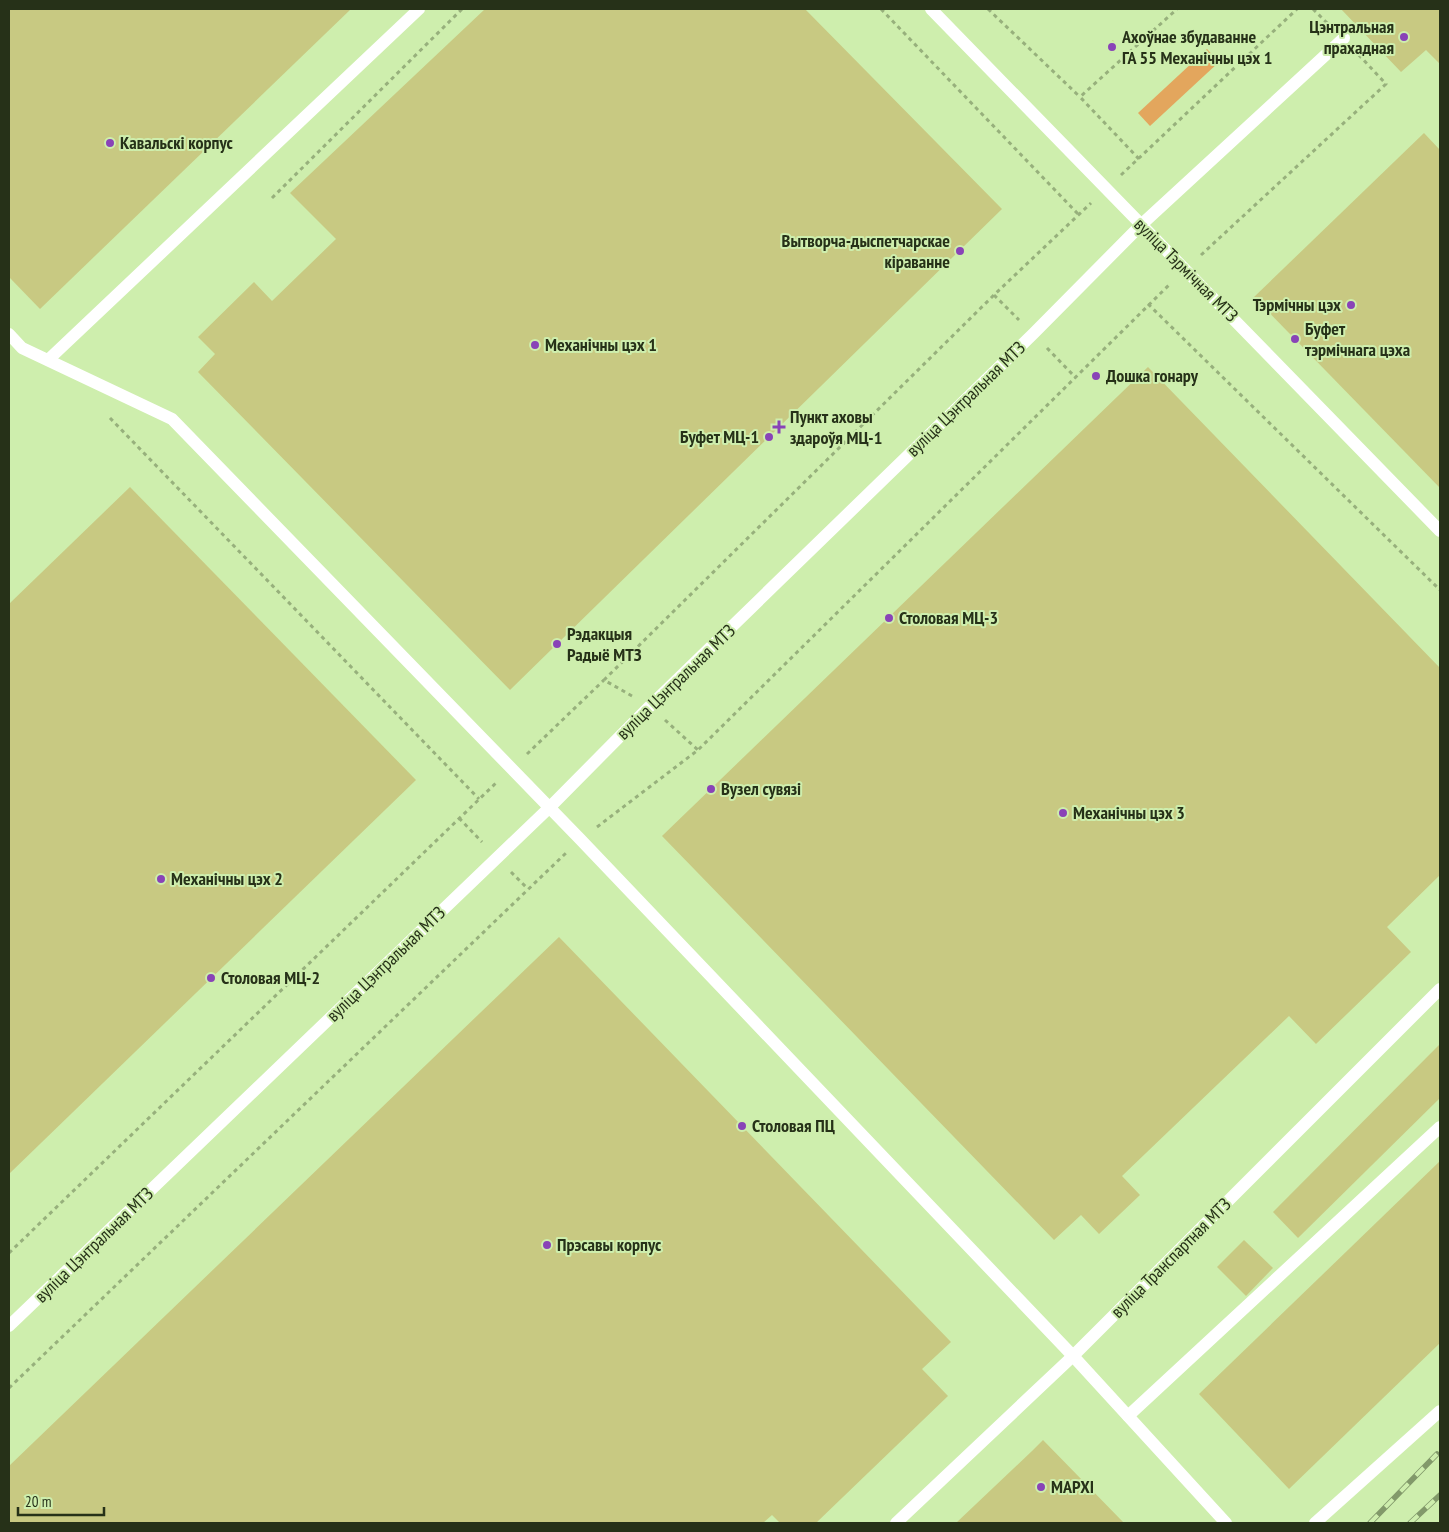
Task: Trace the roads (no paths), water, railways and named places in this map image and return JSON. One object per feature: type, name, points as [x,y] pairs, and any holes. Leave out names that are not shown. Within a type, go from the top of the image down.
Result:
[{"type":"lane","points":[[48,360],[419,9]]},
{"type":"lane","name":"вуліца Тэрмічная МТЗ","points":[[931,9],[1440,531]]},
{"type":"lane","name":"вуліца Цэнтральная МТЗ","points":[[9,1326],[550,807],[649,706],[1026,341],[1141,225],[1344,38]]},
{"type":"lane","points":[[9,334],[22,348],[172,419],[550,807],[1072,1356],[1226,1523]]},
{"type":"lane","name":"вуліца Транспартная МТЗ","points":[[896,1523],[1072,1356],[1440,989]]},
{"type":"lane","points":[[1128,1416],[1440,1127]]},
{"type":"lane","points":[[1315,1523],[1440,1411]]},
{"type":"railway","points":[[1370,1523],[1437,1454]]},
{"type":"railway","points":[[1410,1523],[1440,1495]]},
{"type":"place","name":"Цэнтральная прахадная","points":[[1404,37]]},
{"type":"place","name":"Ахоўнае збудаванне ГА 55 Механічны цэх 1","points":[[1112,47]]},
{"type":"place","name":"Кавальскі корпус","points":[[110,143]]},
{"type":"place","name":"Вытворча-дыспетчарскае кіраванне","points":[[960,251]]},
{"type":"place","name":"Тэрмічны цэх","points":[[1351,305]]},
{"type":"place","name":"Буфет тэрмічнага цэха","points":[[1295,339]]},
{"type":"place","name":"Механічны цэх 1","points":[[535,345]]},
{"type":"place","name":"Дошка гонару","points":[[1096,376]]},
{"type":"place","name":"Пункт аховы здароўя МЦ-1","points":[[779,427]]},
{"type":"place","name":"Буфет МЦ-1","points":[[769,437]]},
{"type":"place","name":"Столовая МЦ-3","points":[[889,618]]},
{"type":"place","name":"Рэдакцыя Радыё МТЗ","points":[[557,644]]},
{"type":"place","name":"Вузел сувязі","points":[[711,789]]},
{"type":"place","name":"Механічны цэх 3","points":[[1063,813]]},
{"type":"place","name":"Механічны цэх 2","points":[[161,879]]},
{"type":"place","name":"Столовая МЦ-2","points":[[211,978]]},
{"type":"place","name":"Столовая ПЦ","points":[[742,1126]]},
{"type":"place","name":"Прэсавы корпус","points":[[547,1245]]},
{"type":"place","name":"МАРХІ","points":[[1041,1487]]}]
